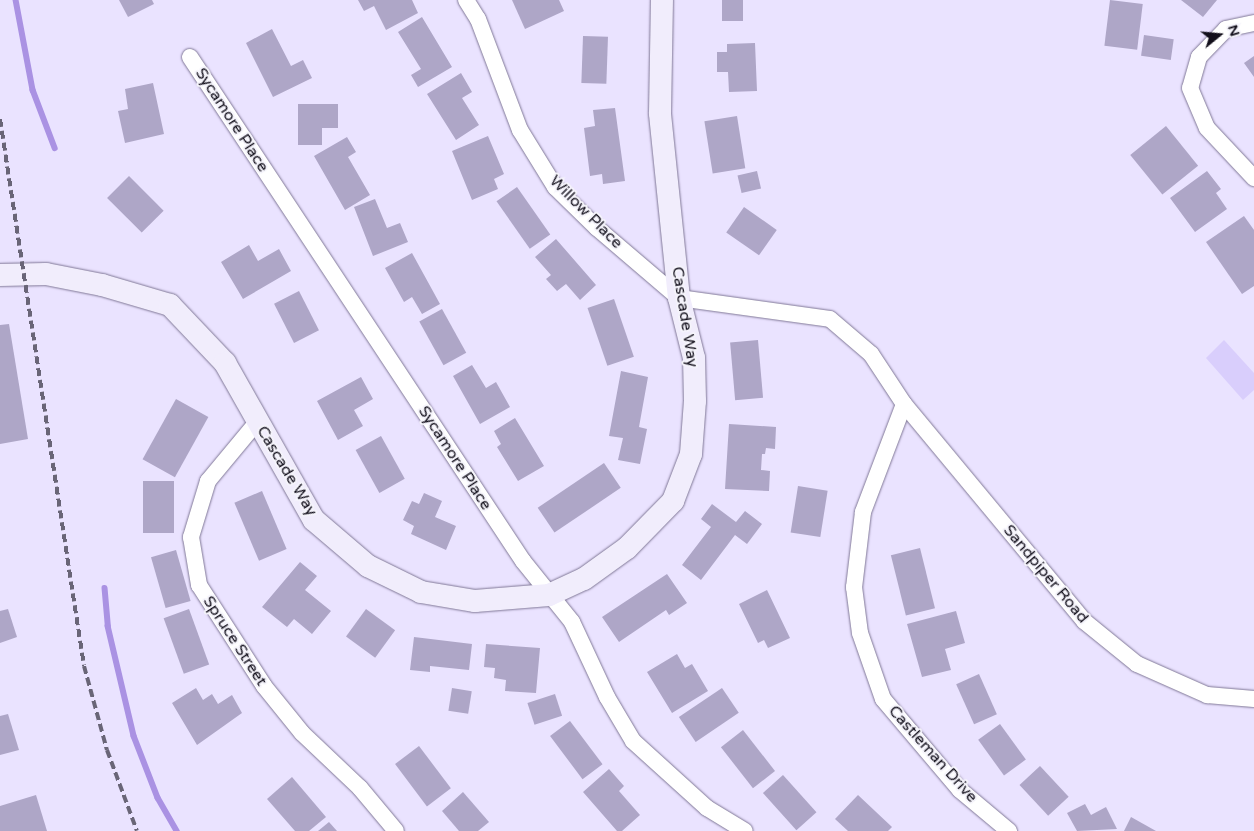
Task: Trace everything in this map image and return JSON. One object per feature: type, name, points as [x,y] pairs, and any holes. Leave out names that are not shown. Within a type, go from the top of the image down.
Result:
[{"type":"street","name":"Willow Place","points":[[466,0],[478,19],[520,130],[555,187],[679,298]]},
{"type":"street","name":"Cascade Way","points":[[0,275],[46,274],[102,285],[170,305],[225,362],[257,422],[314,520],[368,566],[430,594],[475,601],[549,595],[584,579],[627,548],[673,501],[690,454],[695,401],[694,358],[679,298],[660,113],[662,0]]},
{"type":"street","points":[[1254,22],[1226,29],[1199,57],[1190,88],[1207,128],[1254,178]]},
{"type":"street","name":"Sycamore Place","points":[[190,57],[549,595],[572,622],[607,697],[633,741],[707,808],[745,831]]},
{"type":"street","points":[[679,298],[830,319],[871,354],[904,404]]},
{"type":"street","name":"Sandpiper Road","points":[[904,404],[1084,621],[1137,664],[1207,694],[1254,699]]},
{"type":"street","name":"Castleman Drive","points":[[904,404],[863,512],[854,587],[860,633],[883,699],[960,790],[1008,831]]},
{"type":"street","name":"Spruce Street","points":[[257,422],[208,481],[191,537],[199,586],[264,686],[302,733],[360,788],[396,831]]},
{"type":"shaded area","points":[[1224,340],[1254,373],[1254,390],[1243,400],[1206,358]]},
{"type":"building","points":[[119,0],[152,0],[154,4],[128,17]]},
{"type":"building","points":[[358,0],[412,0],[418,13],[386,30],[374,6],[364,11]]},
{"type":"building","points":[[512,0],[559,0],[564,11],[525,29]]},
{"type":"building","points":[[722,0],[743,0],[743,21],[722,21]]},
{"type":"building","points":[[1110,0],[1143,4],[1137,50],[1104,46]]},
{"type":"building","points":[[1181,0],[1217,0],[1203,17]]},
{"type":"building","points":[[422,17],[452,67],[418,87],[411,75],[421,69],[398,32]]},
{"type":"building","points":[[272,29],[291,66],[303,60],[312,78],[273,97],[246,43]]},
{"type":"building","points":[[1144,35],[1174,39],[1171,60],[1141,56]]},
{"type":"building","points":[[583,36],[608,37],[606,84],[581,83]]},
{"type":"building","points":[[755,43],[757,91],[729,92],[728,72],[717,72],[717,52],[727,52],[727,44]]},
{"type":"building","points":[[1254,56],[1254,77],[1244,63]]},
{"type":"building","points":[[461,73],[472,92],[462,98],[479,125],[456,140],[427,94]]},
{"type":"building","points":[[153,83],[164,134],[125,143],[118,111],[128,109],[125,89]]},
{"type":"building","points":[[298,104],[338,104],[338,128],[322,128],[322,145],[298,145]]},
{"type":"building","points":[[615,108],[625,181],[603,184],[602,174],[590,176],[584,128],[595,126],[593,110]]},
{"type":"building","points":[[737,116],[745,168],[713,174],[704,121]]},
{"type":"building","points":[[1166,126],[1198,166],[1162,195],[1130,155]]},
{"type":"building","points":[[488,136],[504,174],[494,179],[498,189],[472,200],[452,151]]},
{"type":"building","points":[[347,137],[356,152],[348,157],[370,195],[345,210],[314,156]]},
{"type":"building","points":[[757,171],[761,189],[742,193],[738,175]]},
{"type":"building","points":[[1207,171],[1221,189],[1216,193],[1227,209],[1195,232],[1170,198]]},
{"type":"building","points":[[129,176],[164,211],[142,233],[107,198]]},
{"type":"building","points":[[517,187],[550,235],[530,249],[497,201]]},
{"type":"building","points":[[375,199],[387,228],[400,223],[408,242],[373,256],[354,207]]},
{"type":"building","points":[[744,207],[777,230],[759,255],[726,232]]},
{"type":"building","points":[[1244,216],[1254,230],[1254,286],[1242,294],[1206,242]]},
{"type":"building","points":[[556,239],[596,285],[580,300],[566,284],[557,291],[546,279],[551,275],[535,257]]},
{"type":"building","points":[[249,245],[258,261],[279,249],[291,271],[243,299],[221,262]]},
{"type":"building","points":[[412,253],[440,304],[422,314],[412,297],[404,302],[385,268]]},
{"type":"building","points":[[299,291],[319,330],[294,343],[274,304]]},
{"type":"building","points":[[614,299],[634,357],[607,366],[588,308]]},
{"type":"building","points":[[442,309],[466,353],[444,365],[419,322]]},
{"type":"building","points":[[9,324],[28,439],[0,444],[0,325]]},
{"type":"building","points":[[758,340],[763,398],[735,400],[730,342]]},
{"type":"building","points":[[472,365],[486,388],[496,382],[510,407],[480,424],[453,376]]},
{"type":"building","points":[[621,371],[648,377],[639,427],[647,429],[640,464],[618,460],[623,438],[609,436]]},
{"type":"building","points":[[361,377],[373,399],[354,410],[363,426],[338,440],[317,401]]},
{"type":"building","points":[[176,399],[208,417],[175,477],[143,459]]},
{"type":"building","points":[[515,418],[544,466],[518,481],[497,447],[501,444],[494,431]]},
{"type":"building","points":[[729,424],[776,427],[775,449],[766,448],[765,454],[762,454],[761,470],[770,471],[769,491],[725,489]]},
{"type":"building","points":[[381,436],[405,479],[379,493],[356,450]]},
{"type":"building","points":[[604,463],[621,488],[554,533],[538,508]]},
{"type":"building","points":[[143,481],[174,481],[174,533],[143,533]]},
{"type":"building","points":[[798,486],[828,491],[820,537],[791,532]]},
{"type":"building","points":[[262,491],[287,549],[259,561],[234,503]]},
{"type":"building","points":[[424,493],[442,501],[435,517],[456,526],[446,550],[411,534],[414,526],[403,520],[412,501],[419,504]]},
{"type":"building","points":[[712,504],[736,522],[745,511],[762,524],[747,544],[735,535],[701,580],[682,565],[711,527],[701,519]]},
{"type":"building","points":[[920,548],[935,608],[906,615],[891,555]]},
{"type":"building","points":[[176,550],[191,601],[166,608],[151,557]]},
{"type":"building","points":[[300,562],[317,576],[305,590],[331,611],[312,634],[294,619],[287,627],[262,607]]},
{"type":"building","points":[[667,574],[687,603],[669,615],[666,610],[619,642],[602,617]]},
{"type":"building","points":[[767,590],[790,638],[768,648],[764,640],[758,643],[739,604]]},
{"type":"building","points":[[8,609],[17,637],[0,643],[0,611]]},
{"type":"building","points":[[189,609],[209,664],[184,674],[164,618]]},
{"type":"building","points":[[366,609],[395,630],[375,658],[346,637]]},
{"type":"building","points":[[956,611],[965,643],[945,649],[951,670],[922,677],[907,624]]},
{"type":"building","points":[[414,637],[472,644],[469,670],[430,666],[430,672],[410,670]]},
{"type":"building","points":[[486,644],[540,648],[536,693],[505,691],[506,680],[494,678],[495,668],[484,667]]},
{"type":"building","points":[[677,654],[685,668],[692,664],[708,691],[672,713],[647,672]]},
{"type":"building","points":[[979,674],[997,714],[974,724],[956,684]]},
{"type":"building","points":[[196,688],[203,700],[212,694],[218,704],[232,695],[242,713],[197,745],[172,703]]},
{"type":"building","points":[[452,688],[472,691],[468,714],[448,711]]},
{"type":"building","points":[[722,688],[739,713],[696,742],[679,717]]},
{"type":"building","points":[[555,694],[562,716],[535,725],[527,703]]},
{"type":"building","points":[[8,714],[19,750],[0,755],[0,716]]},
{"type":"building","points":[[570,721],[602,764],[583,779],[550,736]]},
{"type":"building","points":[[1000,724],[1026,760],[1004,775],[978,740]]},
{"type":"building","points":[[743,730],[775,771],[753,788],[721,747]]},
{"type":"building","points":[[419,746],[451,788],[427,806],[395,764]]},
{"type":"building","points":[[1040,766],[1069,797],[1048,816],[1020,785]]},
{"type":"building","points":[[609,769],[624,786],[619,791],[640,815],[622,831],[617,831],[583,792]]},
{"type":"building","points":[[783,775],[816,812],[796,830],[763,793]]},
{"type":"building","points":[[292,777],[326,817],[309,831],[295,831],[267,799]]},
{"type":"building","points":[[463,792],[489,822],[478,831],[459,831],[442,811]]},
{"type":"building","points":[[36,795],[47,831],[0,831],[0,806]]},
{"type":"building","points":[[858,795],[892,827],[888,831],[848,831],[835,819]]},
{"type":"building","points":[[1085,804],[1091,815],[1106,807],[1117,829],[1077,831],[1067,813]]},
{"type":"building","points":[[1131,817],[1156,831],[1124,831]]},
{"type":"building","points":[[329,822],[337,831],[318,831]]},
{"type":"waterway","points":[[16,0],[33,90],[55,148]]},
{"type":"waterway","points":[[105,588],[108,626],[134,736],[158,798],[177,831]]},
{"type":"railway","points":[[0,119],[84,666],[107,750],[137,831]]}]
